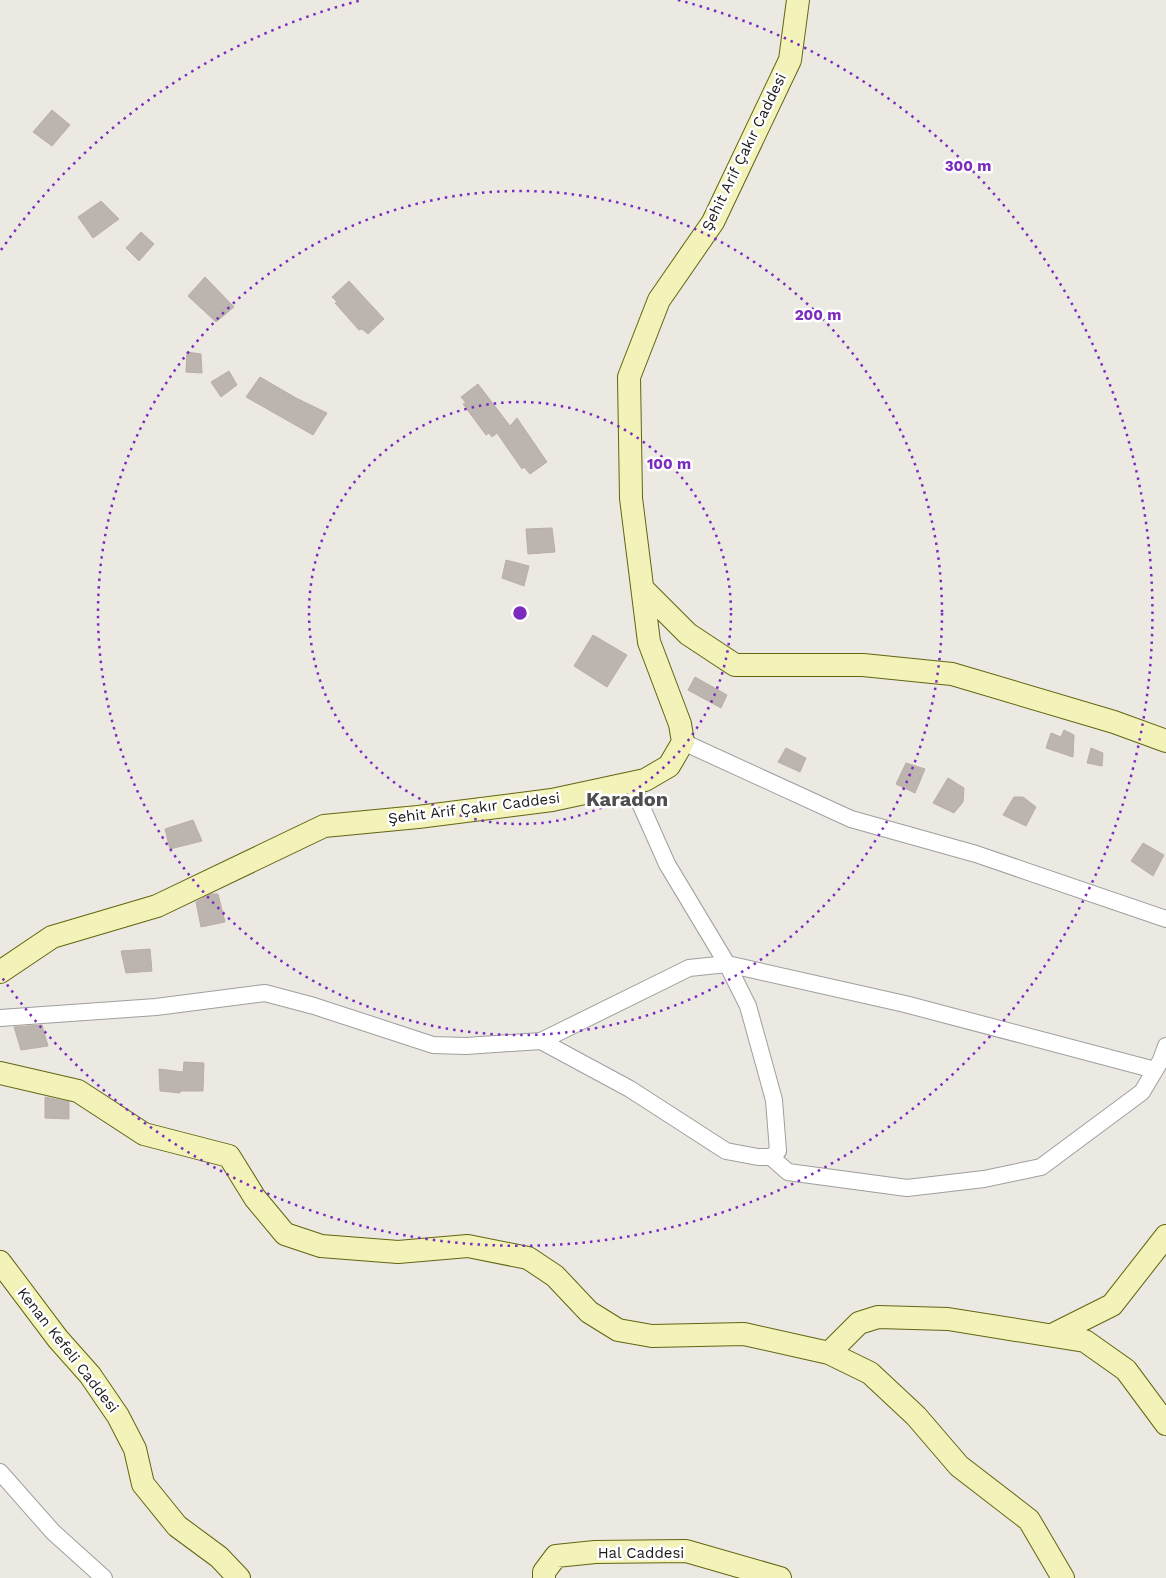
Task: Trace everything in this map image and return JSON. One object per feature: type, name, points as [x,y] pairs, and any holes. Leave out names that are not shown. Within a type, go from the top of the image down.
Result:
[{"type":"street","name":"Şehit Arif Çakır Caddesi","points":[[0,972],[52,937],[157,906],[324,826],[418,817],[552,800],[645,780],[669,766],[684,742],[680,724],[649,642],[631,498],[629,377],[659,300],[714,222],[790,60],[798,0]]},
{"type":"street","points":[[642,589],[688,634],[735,665],[863,665],[952,674],[1114,722],[1166,741]]},
{"type":"street","points":[[684,742],[850,820],[976,854],[1166,919]]},
{"type":"street","points":[[541,1040],[630,1089],[726,1151],[758,1157],[771,1157],[778,1151],[774,1100],[748,1006],[727,964],[667,864],[631,783]]},
{"type":"street","points":[[0,1018],[156,1007],[265,993],[314,1006],[433,1045],[466,1046],[541,1040],[689,968],[727,964],[905,1004],[1155,1070]]},
{"type":"street","points":[[771,1157],[788,1172],[906,1188],[984,1179],[1042,1167],[1142,1092],[1166,1046]]},
{"type":"street","points":[[0,1073],[78,1091],[144,1134],[190,1144],[229,1156],[256,1198],[285,1234],[321,1246],[398,1252],[468,1246],[528,1258],[555,1276],[589,1312],[618,1330],[652,1336],[744,1334],[829,1353],[870,1373],[916,1416],[959,1466],[1029,1520],[1063,1578]]},
{"type":"street","points":[[1052,1335],[1112,1305],[1166,1236]]},
{"type":"street","name":"Kenan Kefeli Caddesi","points":[[0,1262],[58,1339],[90,1375],[118,1416],[135,1449],[143,1484],[177,1526],[219,1557],[239,1578]]},
{"type":"street","points":[[829,1353],[859,1323],[878,1316],[948,1319],[1085,1340],[1126,1370],[1166,1424]]},
{"type":"street","points":[[0,1472],[53,1532],[104,1578]]},
{"type":"street","name":"Hal Caddesi","points":[[544,1578],[544,1572],[556,1556],[595,1552],[686,1550],[780,1578]]},
{"type":"building","points":[[52,110],[70,125],[52,146],[33,132]]},
{"type":"building","points":[[101,201],[119,219],[93,238],[78,217]]},
{"type":"building","points":[[141,232],[154,244],[139,261],[126,248]]},
{"type":"building","points":[[205,277],[234,307],[216,322],[188,296]]},
{"type":"building","points":[[349,281],[384,319],[368,334],[362,329],[359,330],[332,297]]},
{"type":"building","points":[[187,352],[201,354],[202,373],[186,372]]},
{"type":"building","points":[[229,371],[237,385],[221,397],[211,382]]},
{"type":"building","points":[[260,377],[327,413],[313,435],[246,397]]},
{"type":"building","points":[[478,384],[510,426],[517,418],[547,462],[530,474],[524,467],[522,469],[497,433],[492,437],[489,433],[486,435],[463,404],[466,403],[461,397]]},
{"type":"building","points":[[552,528],[555,552],[528,554],[526,529]]},
{"type":"building","points":[[506,560],[529,566],[524,586],[502,578]]},
{"type":"building","points":[[593,635],[627,655],[607,687],[574,666]]},
{"type":"building","points":[[695,677],[727,695],[721,708],[688,690]]},
{"type":"building","points":[[1064,730],[1074,735],[1073,757],[1046,748],[1051,733],[1061,737]]},
{"type":"building","points":[[786,748],[806,758],[800,772],[778,762]]},
{"type":"building","points":[[1091,748],[1103,753],[1102,766],[1087,763]]},
{"type":"building","points":[[906,763],[925,769],[915,793],[896,784]]},
{"type":"building","points":[[948,778],[964,788],[963,802],[954,813],[933,803]]},
{"type":"building","points":[[1014,797],[1023,797],[1036,807],[1026,826],[1003,815]]},
{"type":"building","points":[[193,820],[202,841],[170,849],[165,829]]},
{"type":"building","points":[[1143,843],[1164,855],[1153,876],[1131,861]]},
{"type":"building","points":[[211,894],[218,894],[225,922],[201,927],[196,902]]},
{"type":"building","points":[[150,949],[152,971],[126,973],[121,951]]},
{"type":"building","points":[[42,1025],[48,1046],[21,1050],[14,1027]]},
{"type":"building","points":[[184,1062],[204,1063],[203,1091],[180,1091],[180,1093],[160,1091],[159,1069],[183,1072]]},
{"type":"building","points":[[45,1097],[69,1102],[69,1119],[45,1118]]},
{"type":"district","name":"Karadon","points":[[627,799]]}]
